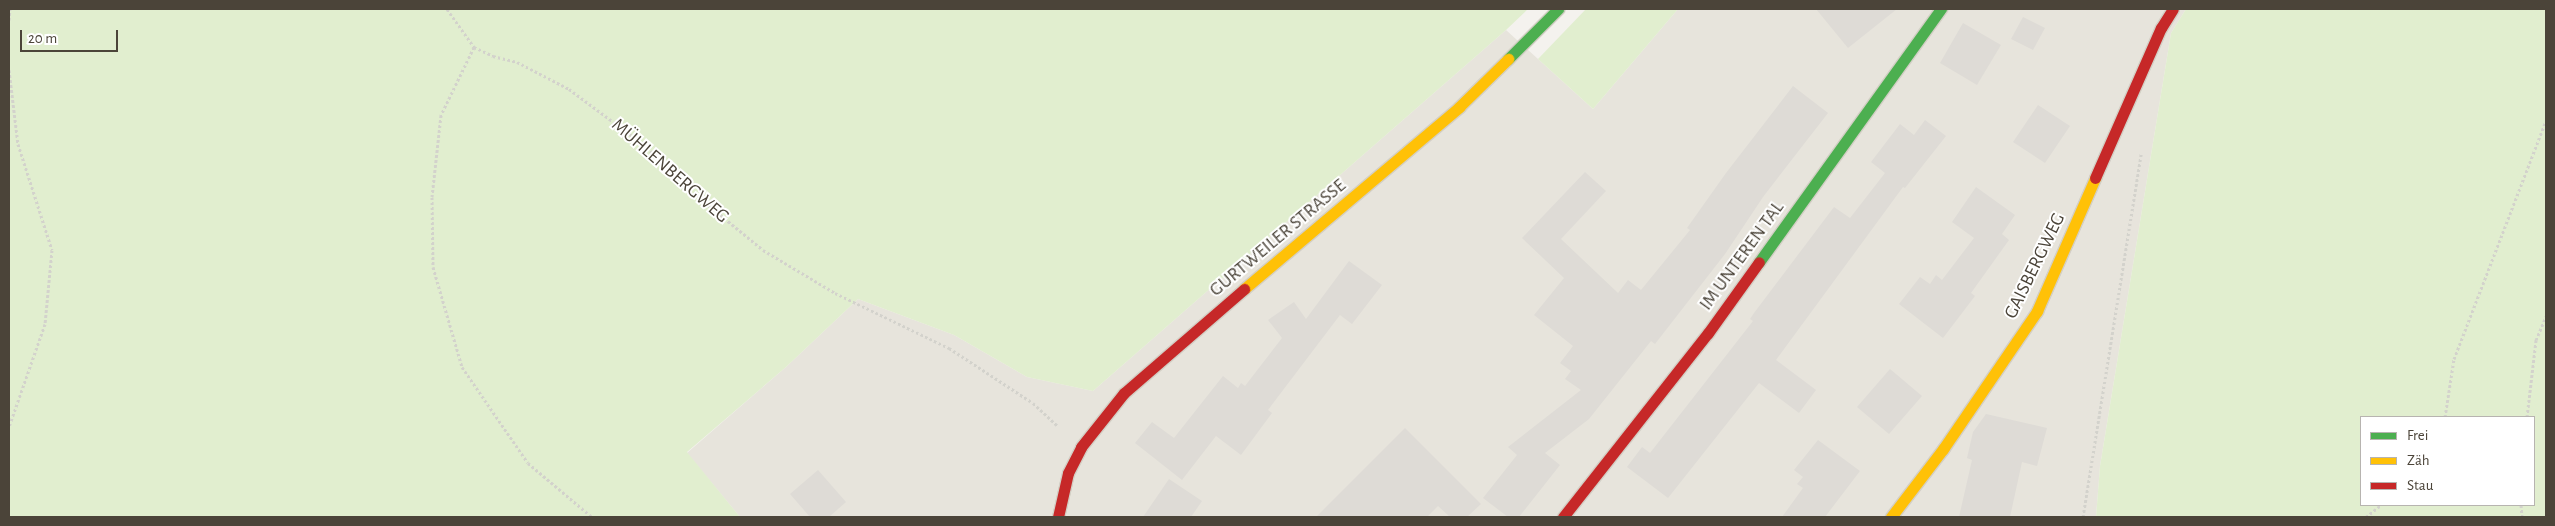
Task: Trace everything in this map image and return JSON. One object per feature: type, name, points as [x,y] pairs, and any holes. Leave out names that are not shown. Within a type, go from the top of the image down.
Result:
[{"type":"street","name":"GURTWEILER STRASSE","points":[[1058,517],[1068,473],[1082,447],[1124,393],[1169,352],[1459,107],[1558,9]]},
{"type":"street","name":"IM UNTEREN TAL","points":[[1563,517],[1708,332],[1941,9]]},
{"type":"street","name":"GAISBERGWEG","points":[[1891,517],[1944,449],[2037,312],[2158,36],[2173,9]]},
{"type":"path","points":[[9,20],[10,9]]},
{"type":"path","points":[[447,9],[474,47],[441,115],[432,197],[434,267],[462,367],[528,463],[592,517]]},
{"type":"path","name":"MÜHLENBERGWEG","points":[[474,47],[493,56],[517,62],[569,89],[644,144],[700,199],[763,250],[834,293],[949,348],[1033,403],[1082,447]]},
{"type":"path","points":[[9,70],[18,144],[52,250],[45,324],[9,427]]},
{"type":"path","points":[[2445,416],[2454,359],[2546,121]]},
{"type":"path","points":[[2083,517],[2141,150]]},
{"type":"path","points":[[2526,416],[2536,340],[2546,316]]},
{"type":"path","points":[[2366,517],[2380,506]]},
{"type":"shaded area","points":[[1678,9],[2186,9],[2171,33],[2100,466],[2096,517],[740,517],[687,453],[786,367],[858,299],[954,335],[1027,377],[1093,391],[1506,30],[1593,109]]},
{"type":"green space","points":[[9,9],[1528,9],[1093,391],[1027,377],[954,335],[858,299],[786,367],[687,452],[740,517],[9,517]]},
{"type":"green space","points":[[1586,9],[1678,9],[1593,109],[1538,59]]},
{"type":"green space","points":[[2186,9],[2546,9],[2546,517],[2096,517],[2100,466],[2171,33]]},
{"type":"building","points":[[1816,9],[1897,9],[1848,48]]},
{"type":"building","points":[[2023,17],[2045,28],[2033,50],[2011,39]]},
{"type":"building","points":[[1963,23],[2001,45],[1977,85],[1940,63]]},
{"type":"building","points":[[1793,86],[1828,113],[1763,197],[1725,254],[1655,344],[1651,341],[1589,419],[1545,453],[1560,465],[1519,517],[1508,517],[1483,498],[1517,455],[1508,447],[1581,390],[1565,379],[1571,371],[1560,363],[1573,346],[1534,315],[1564,278],[1522,238],[1585,172],[1606,191],[1561,239],[1618,293],[1628,280],[1641,290],[1690,230],[1687,228],[1726,173]]},
{"type":"building","points":[[2038,105],[2070,126],[2045,163],[2013,142]]},
{"type":"building","points":[[1925,120],[1946,136],[1905,188],[1903,187],[1776,360],[1816,390],[1799,413],[1759,383],[1668,498],[1627,467],[1642,447],[1650,453],[1753,321],[1750,319],[1754,313],[1834,207],[1850,218],[1885,173],[1871,162],[1900,124],[1914,135]]},
{"type":"building","points":[[1976,187],[2015,215],[2002,234],[2009,240],[1971,293],[1975,296],[1943,338],[1899,304],[1920,277],[1930,284],[1936,275],[1942,280],[1974,238],[1952,222]]},
{"type":"building","points":[[1349,261],[1382,285],[1352,324],[1340,315],[1268,410],[1272,413],[1241,455],[1216,436],[1182,480],[1135,443],[1152,422],[1174,438],[1223,376],[1238,388],[1241,383],[1245,386],[1282,338],[1268,320],[1294,302],[1306,319]]},
{"type":"building","points":[[1890,369],[1922,396],[1889,434],[1857,407]]},
{"type":"building","points":[[1986,414],[2047,428],[2037,466],[2022,462],[2010,517],[1959,517],[1972,460],[1967,458],[1973,432]]},
{"type":"building","points":[[1405,428],[1481,504],[1467,517],[1450,517],[1438,506],[1427,517],[1316,517]]},
{"type":"building","points":[[1818,440],[1860,471],[1825,517],[1782,517],[1803,488],[1797,484],[1803,477],[1794,470]]},
{"type":"building","points":[[818,470],[846,502],[829,517],[810,517],[790,494]]},
{"type":"building","points":[[1169,479],[1202,501],[1191,517],[1143,517]]},
{"type":"traffic: fast","points":[[1508,59],[1558,9]]},
{"type":"traffic: fast","points":[[1759,262],[1941,9]]},
{"type":"traffic: slow","points":[[1244,289],[1459,107],[1508,59]]},
{"type":"traffic: slow","points":[[1891,517],[1943,449],[2037,311],[2095,178]]},
{"type":"traffic: jam","points":[[2095,178],[2161,28],[2173,9]]},
{"type":"traffic: jam","points":[[1563,517],[1708,333],[1759,262]]},
{"type":"traffic: jam","points":[[1058,517],[1068,473],[1081,447],[1124,393],[1244,289]]}]
